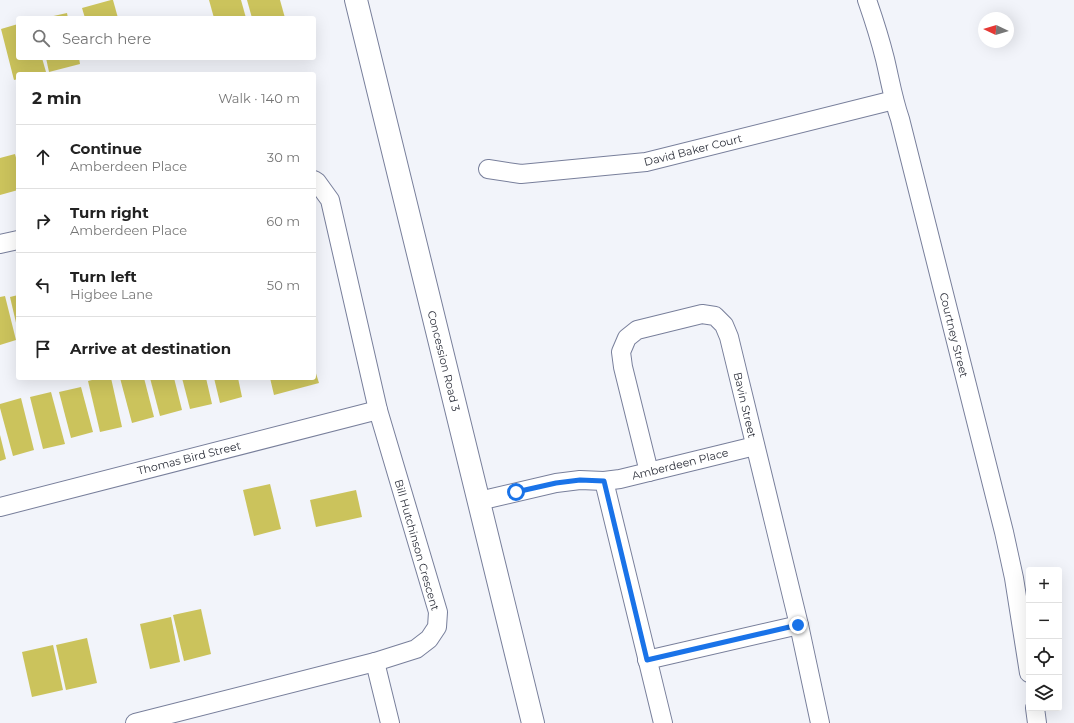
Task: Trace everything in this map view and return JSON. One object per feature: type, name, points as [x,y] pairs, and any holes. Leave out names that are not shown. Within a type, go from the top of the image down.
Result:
[{"type":"street","name":"Concession Road 3","points":[[356,0],[533,723]]},
{"type":"street","name":"Courtney Street","points":[[867,0],[900,119],[1004,532],[1014,578],[1026,654]]},
{"type":"street","name":"David Baker Court","points":[[488,169],[521,174],[646,162],[894,100]]},
{"type":"street","name":"Bill Hutchinson Crescent","points":[[135,723],[375,662],[416,649],[429,640],[437,627],[438,612],[378,410],[330,200],[316,181]]},
{"type":"street","points":[[0,244],[16,240]]},
{"type":"street","name":"Bavin Street","points":[[649,472],[623,367],[621,352],[627,338],[637,330],[702,314],[715,316],[724,325],[729,337],[820,723]]},
{"type":"street","name":"Thomas Bird Street","points":[[0,507],[378,410]]},
{"type":"street","name":"Amberdeen Place","points":[[478,501],[556,483],[580,480],[604,481],[620,479],[755,446]]},
{"type":"street","points":[[604,481],[662,723]]},
{"type":"street","points":[[647,660],[798,625]]},
{"type":"street","points":[[375,662],[390,723]]},
{"type":"street","points":[[1035,711],[1037,723]]},
{"type":"building","points":[[113,0],[117,16],[84,16],[82,8]]},
{"type":"building","points":[[209,0],[241,0],[245,16],[213,16]]},
{"type":"building","points":[[247,0],[280,0],[284,16],[251,16]]},
{"type":"building","points":[[67,13],[68,16],[54,16]]},
{"type":"building","points":[[16,25],[16,60],[43,60],[46,72],[16,72],[16,80],[14,80],[1,29]]},
{"type":"building","points":[[46,60],[79,60],[80,64],[49,72]]},
{"type":"building","points":[[15,154],[16,158],[16,191],[0,195],[0,158]]},
{"type":"building","points":[[5,296],[16,340],[0,345],[0,297]]},
{"type":"building","points":[[16,296],[16,323],[10,297]]},
{"type":"building","points":[[316,373],[319,383],[274,395],[270,380],[316,380]]},
{"type":"building","points":[[111,380],[122,427],[100,432],[88,381]]},
{"type":"building","points":[[121,380],[145,380],[154,417],[132,423]]},
{"type":"building","points":[[151,380],[174,380],[182,410],[160,416]]},
{"type":"building","points":[[183,380],[206,380],[212,404],[190,409]]},
{"type":"building","points":[[214,380],[238,380],[242,397],[220,403]]},
{"type":"building","points":[[81,387],[93,432],[71,438],[59,392]]},
{"type":"building","points":[[51,392],[65,444],[43,449],[30,397]]},
{"type":"building","points":[[21,398],[34,450],[13,456],[0,404]]},
{"type":"building","points":[[0,435],[6,459],[0,461]]},
{"type":"building","points":[[270,484],[281,529],[254,536],[243,490]]},
{"type":"building","points":[[356,490],[362,517],[316,527],[310,500]]},
{"type":"building","points":[[201,609],[211,654],[184,661],[173,615]]},
{"type":"building","points":[[171,617],[180,662],[150,669],[140,624]]},
{"type":"building","points":[[87,638],[97,683],[66,690],[56,645]]},
{"type":"building","points":[[53,645],[63,690],[32,697],[22,652]]},
{"type":"route","points":[[516,492],[556,483],[580,480],[604,481],[647,660],[798,625]]}]
